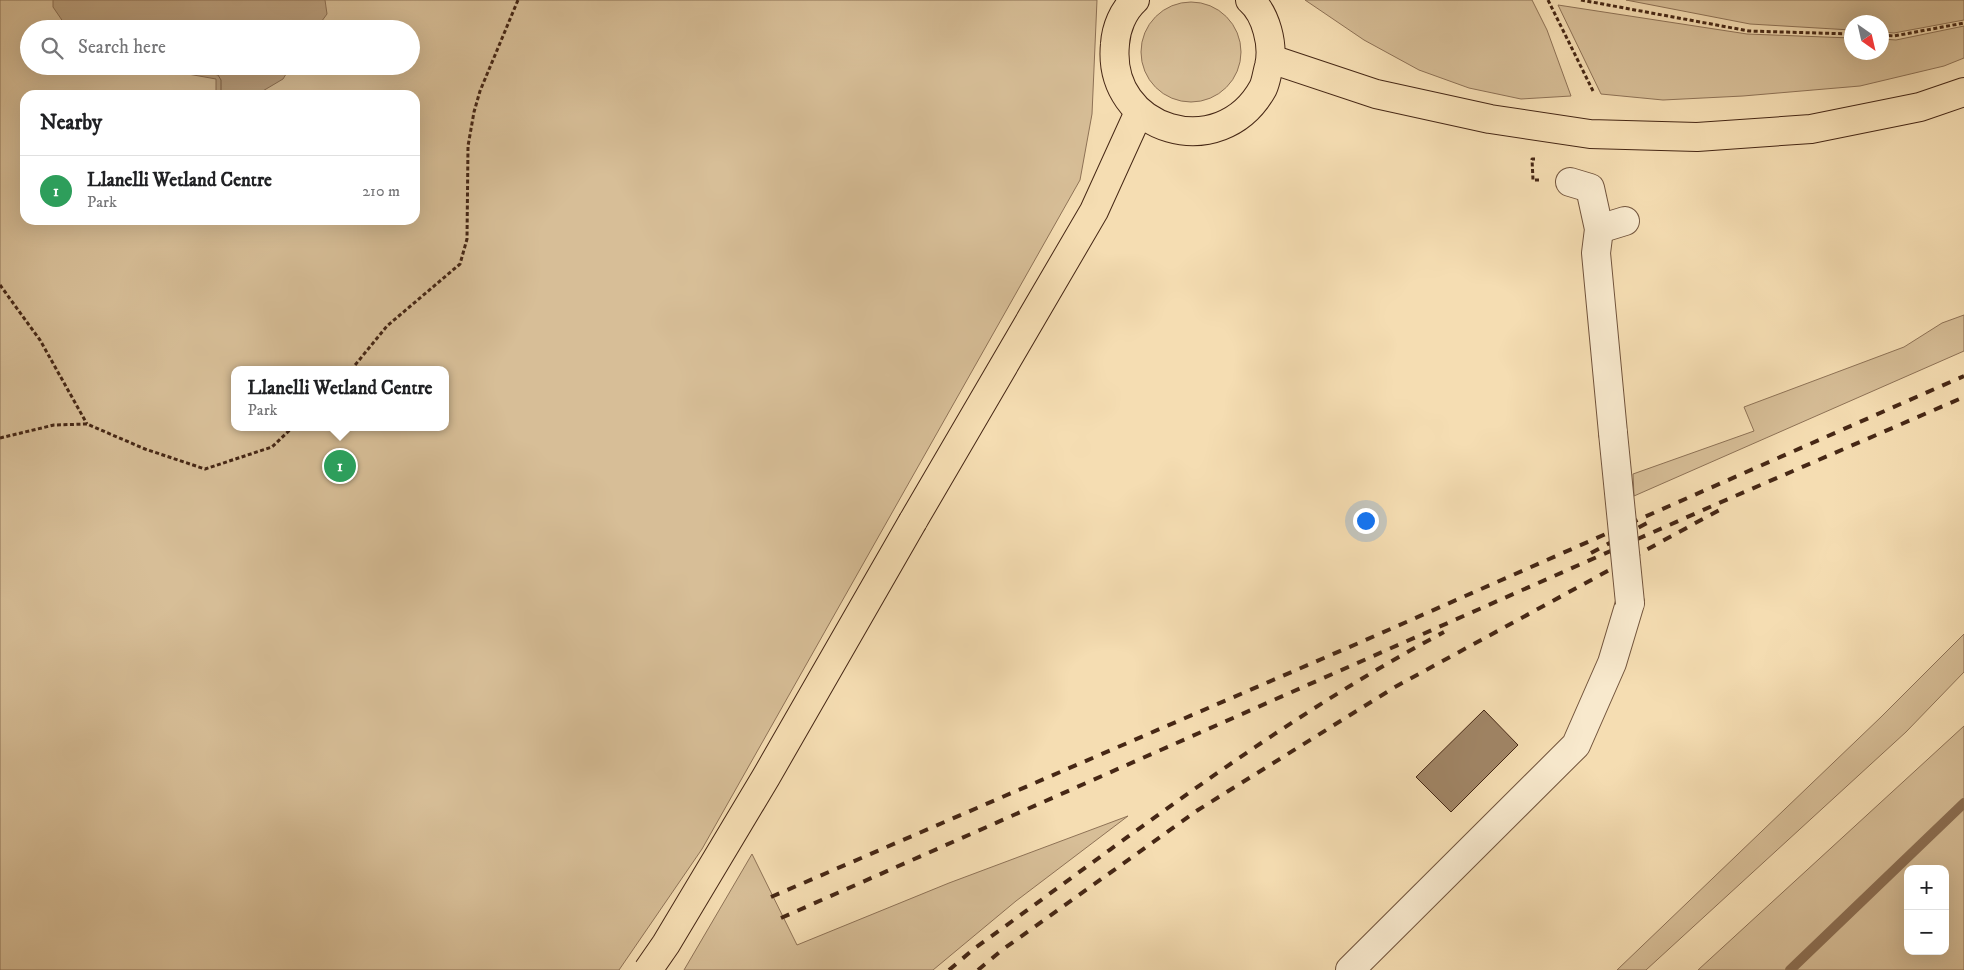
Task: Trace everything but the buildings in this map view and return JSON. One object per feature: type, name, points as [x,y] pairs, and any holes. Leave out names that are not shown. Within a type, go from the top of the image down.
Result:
[{"type":"main road","points":[[1135,0],[1128,6],[1116,32],[1113,61],[1121,88],[1139,112],[1164,127],[1192,132],[1221,126],[1246,111],[1263,87],[1271,59],[1268,30],[1255,4],[1250,0]]},
{"type":"main road","points":[[1271,59],[1376,94],[1490,119],[1590,134],[1697,137],[1811,129],[1920,107],[1964,92]]},
{"type":"main road","points":[[648,970],[666,944],[766,777],[1094,211],[1139,112]]},
{"type":"street","points":[[1350,970],[1576,745],[1612,663],[1630,603],[1596,253],[1599,229],[1590,188],[1570,182]]},
{"type":"street","points":[[1599,229],[1625,221]]},
{"type":"path","points":[[354,366],[387,326],[460,264],[467,239],[468,146],[474,112],[480,91],[518,0]]},
{"type":"path","points":[[1548,0],[1594,93]]},
{"type":"path","points":[[1581,0],[1749,31],[1844,34]]},
{"type":"path","points":[[1889,36],[1964,23]]},
{"type":"path","points":[[0,285],[40,340],[87,424]]},
{"type":"path","points":[[0,438],[54,425],[87,424],[146,449],[205,469],[272,447],[289,431]]},
{"type":"shaded area","points":[[0,0],[1097,0],[1092,114],[1080,180],[702,849],[619,970],[0,970]]},
{"type":"shaded area","points":[[1305,0],[1532,0],[1547,30],[1571,96],[1521,99],[1469,88],[1419,70],[1364,40]]},
{"type":"shaded area","points":[[1626,0],[1964,0],[1964,20],[1894,33],[1889,33],[1889,15],[1844,15],[1844,30],[1750,24]]},
{"type":"shaded area","points":[[1191,2],[1210,6],[1226,17],[1237,33],[1241,52],[1237,71],[1226,87],[1210,98],[1191,102],[1172,98],[1156,87],[1145,71],[1141,52],[1145,33],[1156,17],[1172,6]]},
{"type":"shaded area","points":[[1558,5],[1747,34],[1844,38],[1844,60],[1889,60],[1889,40],[1896,40],[1964,26],[1964,58],[1944,66],[1860,86],[1743,96],[1663,100],[1601,94]]},
{"type":"shaded area","points":[[1964,315],[1964,351],[1634,496],[1633,474],[1754,431],[1744,407],[1904,347],[1942,323]]},
{"type":"shaded area","points":[[1964,634],[1964,672],[1906,732],[1646,970],[1617,970],[1881,717]]},
{"type":"shaded area","points":[[1964,726],[1964,970],[1698,970]]},
{"type":"shaded area","points":[[1128,816],[1016,901],[933,970],[684,970],[752,854],[797,945],[949,883]]},
{"type":"water","points":[[53,0],[325,0],[327,14],[323,20],[62,20],[53,7]]},
{"type":"water","points":[[194,75],[285,75],[283,79],[264,90],[216,90],[216,79]]},
{"type":"waterway","points":[[1790,970],[1964,803]]},
{"type":"railway","points":[[771,897],[1361,642],[1964,376]]},
{"type":"railway","points":[[781,918],[1719,503],[1964,397]]},
{"type":"railway","points":[[978,970],[1002,950],[1198,810],[1395,687],[1723,508]]},
{"type":"railway","points":[[1591,553],[1651,521]]},
{"type":"railway","points":[[949,970],[975,948],[1204,782],[1322,703],[1444,632]]},
{"type":"place","name":"Llanelli Wetland Centre","points":[[340,466]]}]
